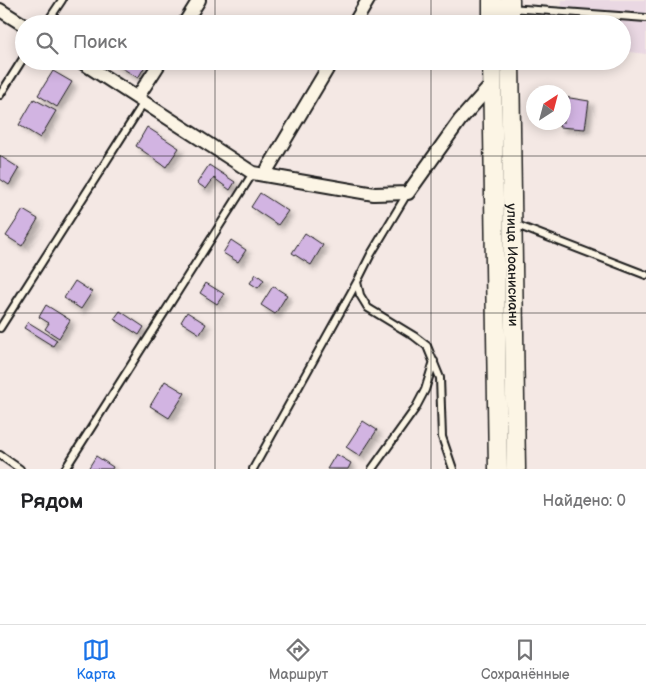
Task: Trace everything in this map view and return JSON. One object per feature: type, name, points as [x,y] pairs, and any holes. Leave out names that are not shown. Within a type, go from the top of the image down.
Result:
[{"type":"main road","points":[[492,0],[492,15]]},
{"type":"main road","points":[[492,70],[498,469]]},
{"type":"main road","name":"улица Иоанисиани","points":[[510,70],[516,469]]},
{"type":"street","points":[[190,15],[200,0]]},
{"type":"street","points":[[359,15],[368,0]]},
{"type":"street","points":[[0,10],[15,19]]},
{"type":"street","points":[[94,70],[259,174],[374,194],[408,192],[460,120],[492,84],[510,82]]},
{"type":"street","points":[[141,100],[156,70]]},
{"type":"street","points":[[259,174],[326,70]]},
{"type":"lane","points":[[52,15],[62,0]]},
{"type":"lane","points":[[510,11],[588,15]]},
{"type":"lane","points":[[631,17],[646,18]]},
{"type":"lane","points":[[0,95],[16,70]]},
{"type":"lane","points":[[0,328],[141,100]]},
{"type":"lane","points":[[65,469],[259,174]]},
{"type":"lane","points":[[253,469],[358,282],[371,254],[408,192]]},
{"type":"lane","points":[[513,224],[646,275]]},
{"type":"lane","points":[[358,282],[360,295],[368,308],[427,346],[440,378],[442,437],[453,469]]},
{"type":"lane","points":[[372,469],[415,409],[425,390],[434,361]]},
{"type":"lane","points":[[0,455],[20,469]]},
{"type":"shaded area","points":[[562,0],[646,0],[646,54],[631,52],[631,15],[561,15]]},
{"type":"building","points":[[125,70],[143,70],[138,78]]},
{"type":"building","points":[[53,71],[72,82],[57,107],[38,95]]},
{"type":"building","points":[[571,98],[589,101],[585,129],[571,128]]},
{"type":"building","points":[[34,99],[56,111],[40,138],[19,125]]},
{"type":"building","points":[[147,127],[179,148],[166,167],[136,146]]},
{"type":"building","points":[[0,156],[19,168],[9,185],[0,179]]},
{"type":"building","points":[[209,165],[235,182],[230,190],[214,178],[206,189],[197,183]]},
{"type":"building","points":[[260,193],[288,211],[278,225],[251,207]]},
{"type":"building","points":[[23,210],[38,219],[22,246],[6,236]]},
{"type":"building","points":[[305,233],[323,245],[311,265],[292,253]]},
{"type":"building","points":[[231,240],[246,250],[238,262],[223,253]]},
{"type":"building","points":[[256,274],[264,280],[258,288],[250,283]]},
{"type":"building","points":[[75,281],[92,292],[81,309],[64,298]]},
{"type":"building","points":[[206,283],[224,294],[217,304],[200,293]]},
{"type":"building","points":[[273,286],[287,295],[275,314],[261,305]]},
{"type":"building","points":[[46,305],[70,320],[59,338],[45,329],[49,323],[39,317]]},
{"type":"building","points":[[120,311],[144,327],[139,335],[114,319]]},
{"type":"building","points":[[187,312],[206,324],[200,334],[181,322]]},
{"type":"building","points":[[28,322],[57,340],[53,346],[24,328]]},
{"type":"building","points":[[165,381],[185,393],[169,418],[150,406]]},
{"type":"building","points":[[363,421],[377,430],[360,456],[346,447]]},
{"type":"building","points":[[336,454],[351,463],[348,469],[327,469]]},
{"type":"building","points":[[96,456],[113,467],[112,469],[88,469]]}]
